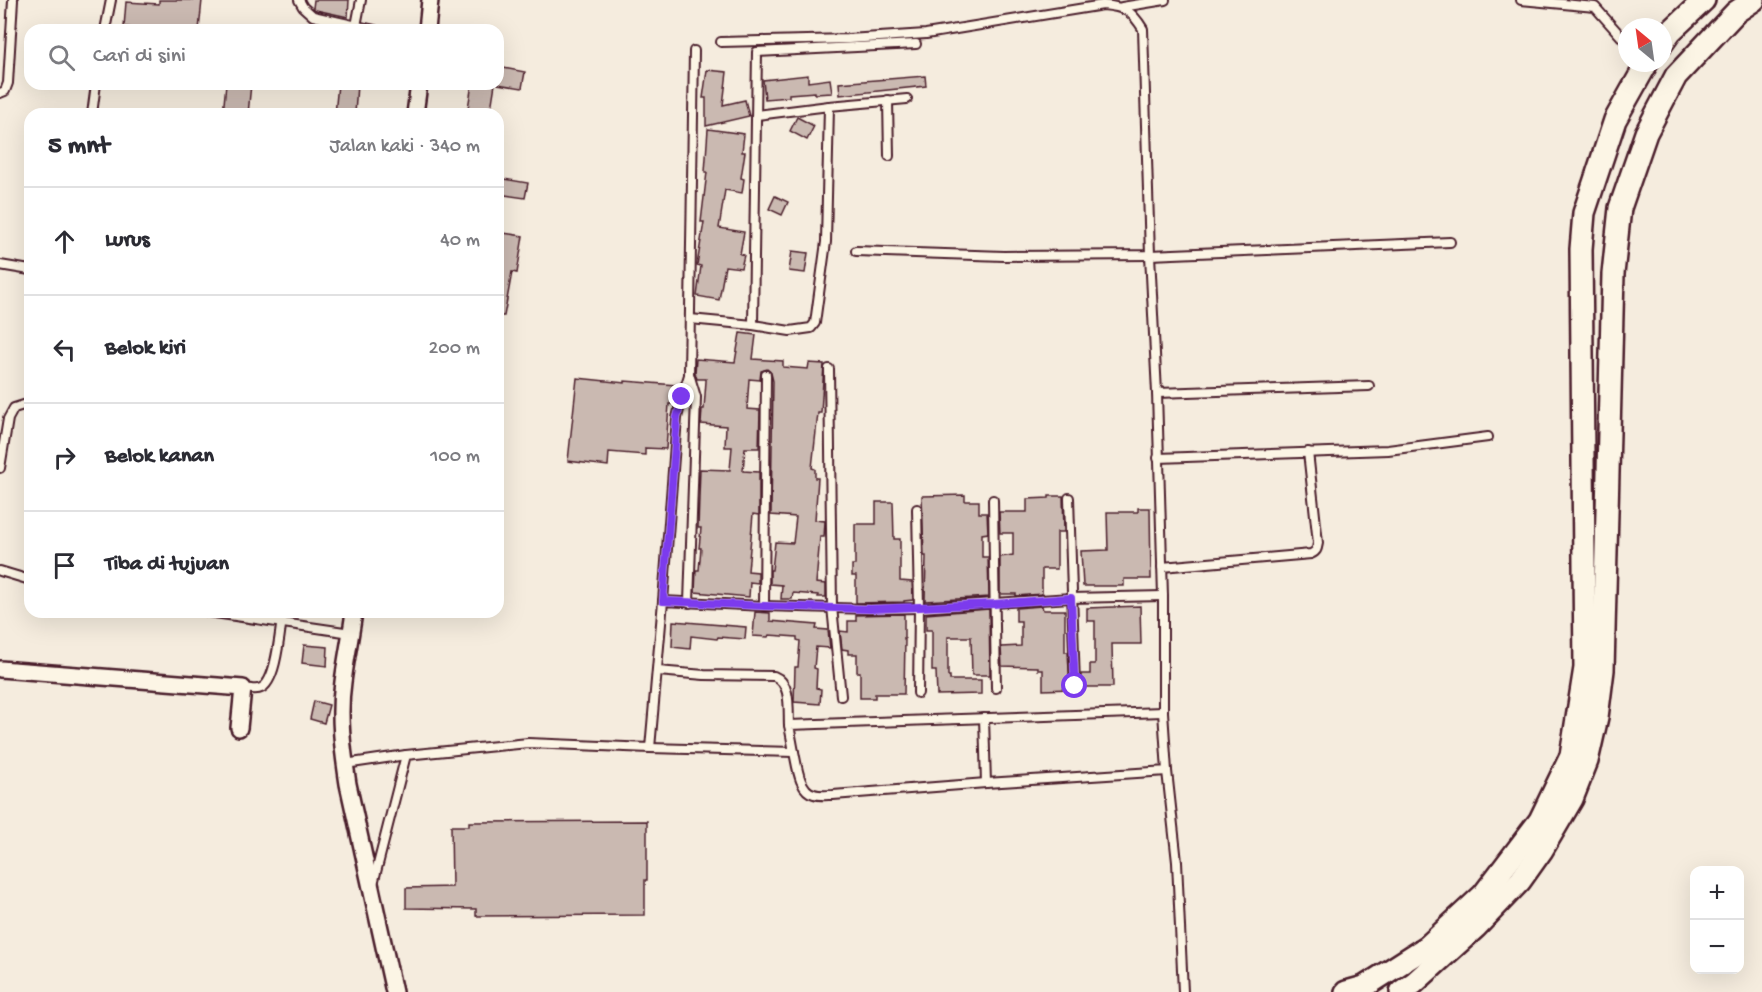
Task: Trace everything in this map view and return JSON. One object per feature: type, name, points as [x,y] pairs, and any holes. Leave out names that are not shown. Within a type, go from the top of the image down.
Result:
[{"type":"street","points":[[428,24],[430,0]]},
{"type":"street","points":[[1672,30],[1704,0]]},
{"type":"street","points":[[1401,992],[1476,927],[1520,881],[1542,850],[1572,799],[1587,761],[1597,717],[1603,670],[1612,274],[1620,208],[1646,134],[1676,76],[1736,12],[1754,0]]},
{"type":"street","points":[[1346,992],[1364,987],[1428,945],[1483,895],[1540,820],[1571,756],[1585,668],[1581,249],[1584,213],[1615,120],[1640,72]]},
{"type":"street","points":[[416,108],[418,90]]},
{"type":"street","points":[[353,618],[342,683],[341,719],[345,764],[394,992]]},
{"type":"street","points":[[0,669],[243,688],[239,728]]},
{"type":"lane","points":[[0,93],[5,91],[8,83],[13,0]]},
{"type":"lane","points":[[106,24],[111,0]]},
{"type":"lane","points":[[298,0],[303,8],[313,16],[347,24]]},
{"type":"lane","points":[[356,24],[361,0]]},
{"type":"lane","points":[[721,42],[848,39],[926,34],[1104,5],[1122,7],[1165,0]]},
{"type":"lane","points":[[1521,0],[1595,8],[1618,33]]},
{"type":"lane","points":[[1122,7],[1136,17],[1143,29],[1163,596],[1163,712],[1177,862],[1183,992]]},
{"type":"lane","points":[[753,325],[756,53],[759,50],[916,44]]},
{"type":"lane","points":[[650,748],[677,418],[689,374],[694,51]]},
{"type":"lane","points":[[93,108],[95,90]]},
{"type":"lane","points":[[757,115],[907,99]]},
{"type":"lane","points":[[888,100],[889,156]]},
{"type":"lane","points":[[690,319],[790,331],[811,328],[815,323],[826,242],[829,106]]},
{"type":"lane","points":[[856,251],[1004,256],[1150,255],[1450,242]]},
{"type":"lane","points":[[0,265],[24,269]]},
{"type":"lane","points":[[829,369],[832,607],[841,696]]},
{"type":"lane","points":[[689,374],[696,398],[689,603]]},
{"type":"lane","points":[[764,606],[766,375]]},
{"type":"lane","points":[[1157,393],[1369,386]]},
{"type":"lane","points":[[0,468],[2,442],[8,419],[14,408],[24,405]]},
{"type":"lane","points":[[1158,458],[1388,450],[1488,436]]},
{"type":"lane","points":[[1162,567],[1315,552],[1318,543],[1308,452]]},
{"type":"lane","points":[[1068,498],[1075,686]]},
{"type":"lane","points":[[993,500],[996,688]]},
{"type":"lane","points":[[917,509],[918,693]]},
{"type":"lane","points":[[0,571],[24,578]]},
{"type":"lane","points":[[663,601],[764,606],[919,608],[1071,598],[1163,596]]},
{"type":"lane","points":[[252,618],[351,633]]},
{"type":"lane","points":[[243,688],[259,690],[267,684],[278,650],[282,618]]},
{"type":"lane","points":[[658,671],[779,678],[785,686],[789,725],[802,784],[812,794],[833,795],[1167,771]]},
{"type":"lane","points":[[789,725],[1163,712]]},
{"type":"lane","points":[[984,718],[986,783]]},
{"type":"lane","points":[[345,764],[406,755],[528,743],[794,752]]},
{"type":"lane","points":[[372,888],[406,755]]},
{"type":"building","points":[[159,0],[202,0],[200,24],[124,24],[126,2],[159,4]]},
{"type":"building","points":[[314,0],[349,0],[348,17],[316,10],[313,8]]},
{"type":"building","points":[[504,68],[525,72],[522,88],[504,85]]},
{"type":"building","points":[[707,70],[727,72],[723,105],[745,100],[749,116],[706,126],[706,98],[703,98]]},
{"type":"building","points":[[808,75],[808,82],[830,79],[832,93],[789,94],[789,97],[765,99],[763,80]]},
{"type":"building","points":[[925,76],[926,86],[840,95],[839,83]]},
{"type":"building","points":[[225,90],[250,90],[249,108],[224,108]]},
{"type":"building","points":[[337,90],[357,90],[355,108],[336,108]]},
{"type":"building","points":[[471,90],[494,90],[491,108],[468,108]]},
{"type":"building","points":[[797,117],[814,126],[807,140],[790,131]]},
{"type":"building","points":[[708,129],[744,134],[742,193],[725,190],[719,228],[744,232],[740,254],[744,255],[741,268],[725,266],[719,300],[697,296],[701,266],[697,265],[704,222],[701,222],[707,172],[705,172]]},
{"type":"building","points":[[504,179],[528,183],[525,198],[504,195]]},
{"type":"building","points":[[775,196],[788,202],[782,215],[769,209]]},
{"type":"building","points":[[504,233],[523,236],[517,273],[512,272],[504,316]]},
{"type":"building","points":[[792,251],[808,253],[805,273],[789,271]]},
{"type":"building","points":[[740,333],[756,335],[753,359],[783,361],[783,367],[808,369],[809,363],[824,364],[821,413],[818,413],[812,468],[815,469],[815,478],[818,478],[815,520],[825,521],[824,537],[820,537],[816,583],[826,584],[826,597],[793,593],[792,599],[781,599],[782,585],[770,584],[775,542],[793,543],[796,517],[771,515],[773,381],[767,369],[761,371],[760,380],[749,379],[747,409],[760,410],[759,448],[745,448],[743,471],[759,472],[759,515],[753,514],[748,571],[758,572],[758,583],[750,582],[749,597],[695,592],[696,570],[699,570],[701,548],[699,548],[701,528],[698,528],[700,469],[730,470],[732,447],[725,447],[726,426],[701,424],[706,379],[697,379],[696,359],[735,362]]},
{"type":"building","points":[[577,378],[676,385],[674,404],[669,404],[666,449],[645,448],[645,455],[609,452],[608,466],[568,461]]},
{"type":"building","points":[[965,495],[965,501],[979,501],[979,513],[987,513],[988,533],[982,534],[982,557],[988,557],[989,597],[925,601],[926,556],[924,556],[922,496]]},
{"type":"building","points":[[1049,496],[1063,496],[1064,532],[1057,532],[1057,569],[1042,569],[1042,594],[1016,596],[1016,594],[1000,594],[1000,557],[1013,555],[1013,533],[1000,533],[999,512],[1027,512],[1027,499],[1049,498]]},
{"type":"building","points":[[876,502],[893,502],[894,539],[900,539],[900,581],[912,582],[913,600],[856,603],[856,576],[852,576],[852,565],[855,565],[855,524],[876,524]]},
{"type":"building","points":[[1138,508],[1150,508],[1151,579],[1124,579],[1124,586],[1083,586],[1081,551],[1108,550],[1107,512],[1138,512]]},
{"type":"building","points":[[1042,606],[1043,610],[1065,610],[1065,652],[1068,652],[1070,689],[1043,690],[1043,670],[1038,670],[1038,667],[1002,666],[1001,647],[1021,646],[1021,621],[1016,621],[1016,608]]},
{"type":"building","points":[[1140,606],[1141,644],[1112,644],[1113,687],[1081,687],[1081,674],[1090,674],[1090,664],[1095,664],[1095,621],[1087,621],[1087,608]]},
{"type":"building","points":[[989,609],[990,675],[972,675],[971,637],[948,637],[948,676],[950,680],[981,680],[981,694],[937,695],[936,671],[932,671],[932,630],[926,630],[926,614]]},
{"type":"building","points":[[755,612],[770,613],[770,621],[817,625],[816,629],[828,630],[830,648],[816,647],[814,668],[817,669],[816,688],[821,689],[820,704],[794,702],[795,667],[798,667],[800,641],[797,637],[753,636]]},
{"type":"building","points":[[904,614],[904,694],[875,694],[875,698],[860,698],[857,654],[848,654],[848,650],[842,649],[840,631],[848,632],[848,621],[856,621],[856,615]]},
{"type":"building","points":[[673,621],[746,627],[745,639],[691,636],[690,649],[672,647]]},
{"type":"building","points":[[304,645],[328,647],[327,666],[302,663]]},
{"type":"building","points":[[314,701],[329,705],[324,723],[310,719]]},
{"type":"building","points":[[647,821],[645,915],[476,916],[476,909],[406,908],[406,888],[452,887],[451,826],[469,826],[469,822]]},
{"type":"route","points":[[682,397],[677,418],[663,601],[870,609],[1071,598],[1075,686]]}]
